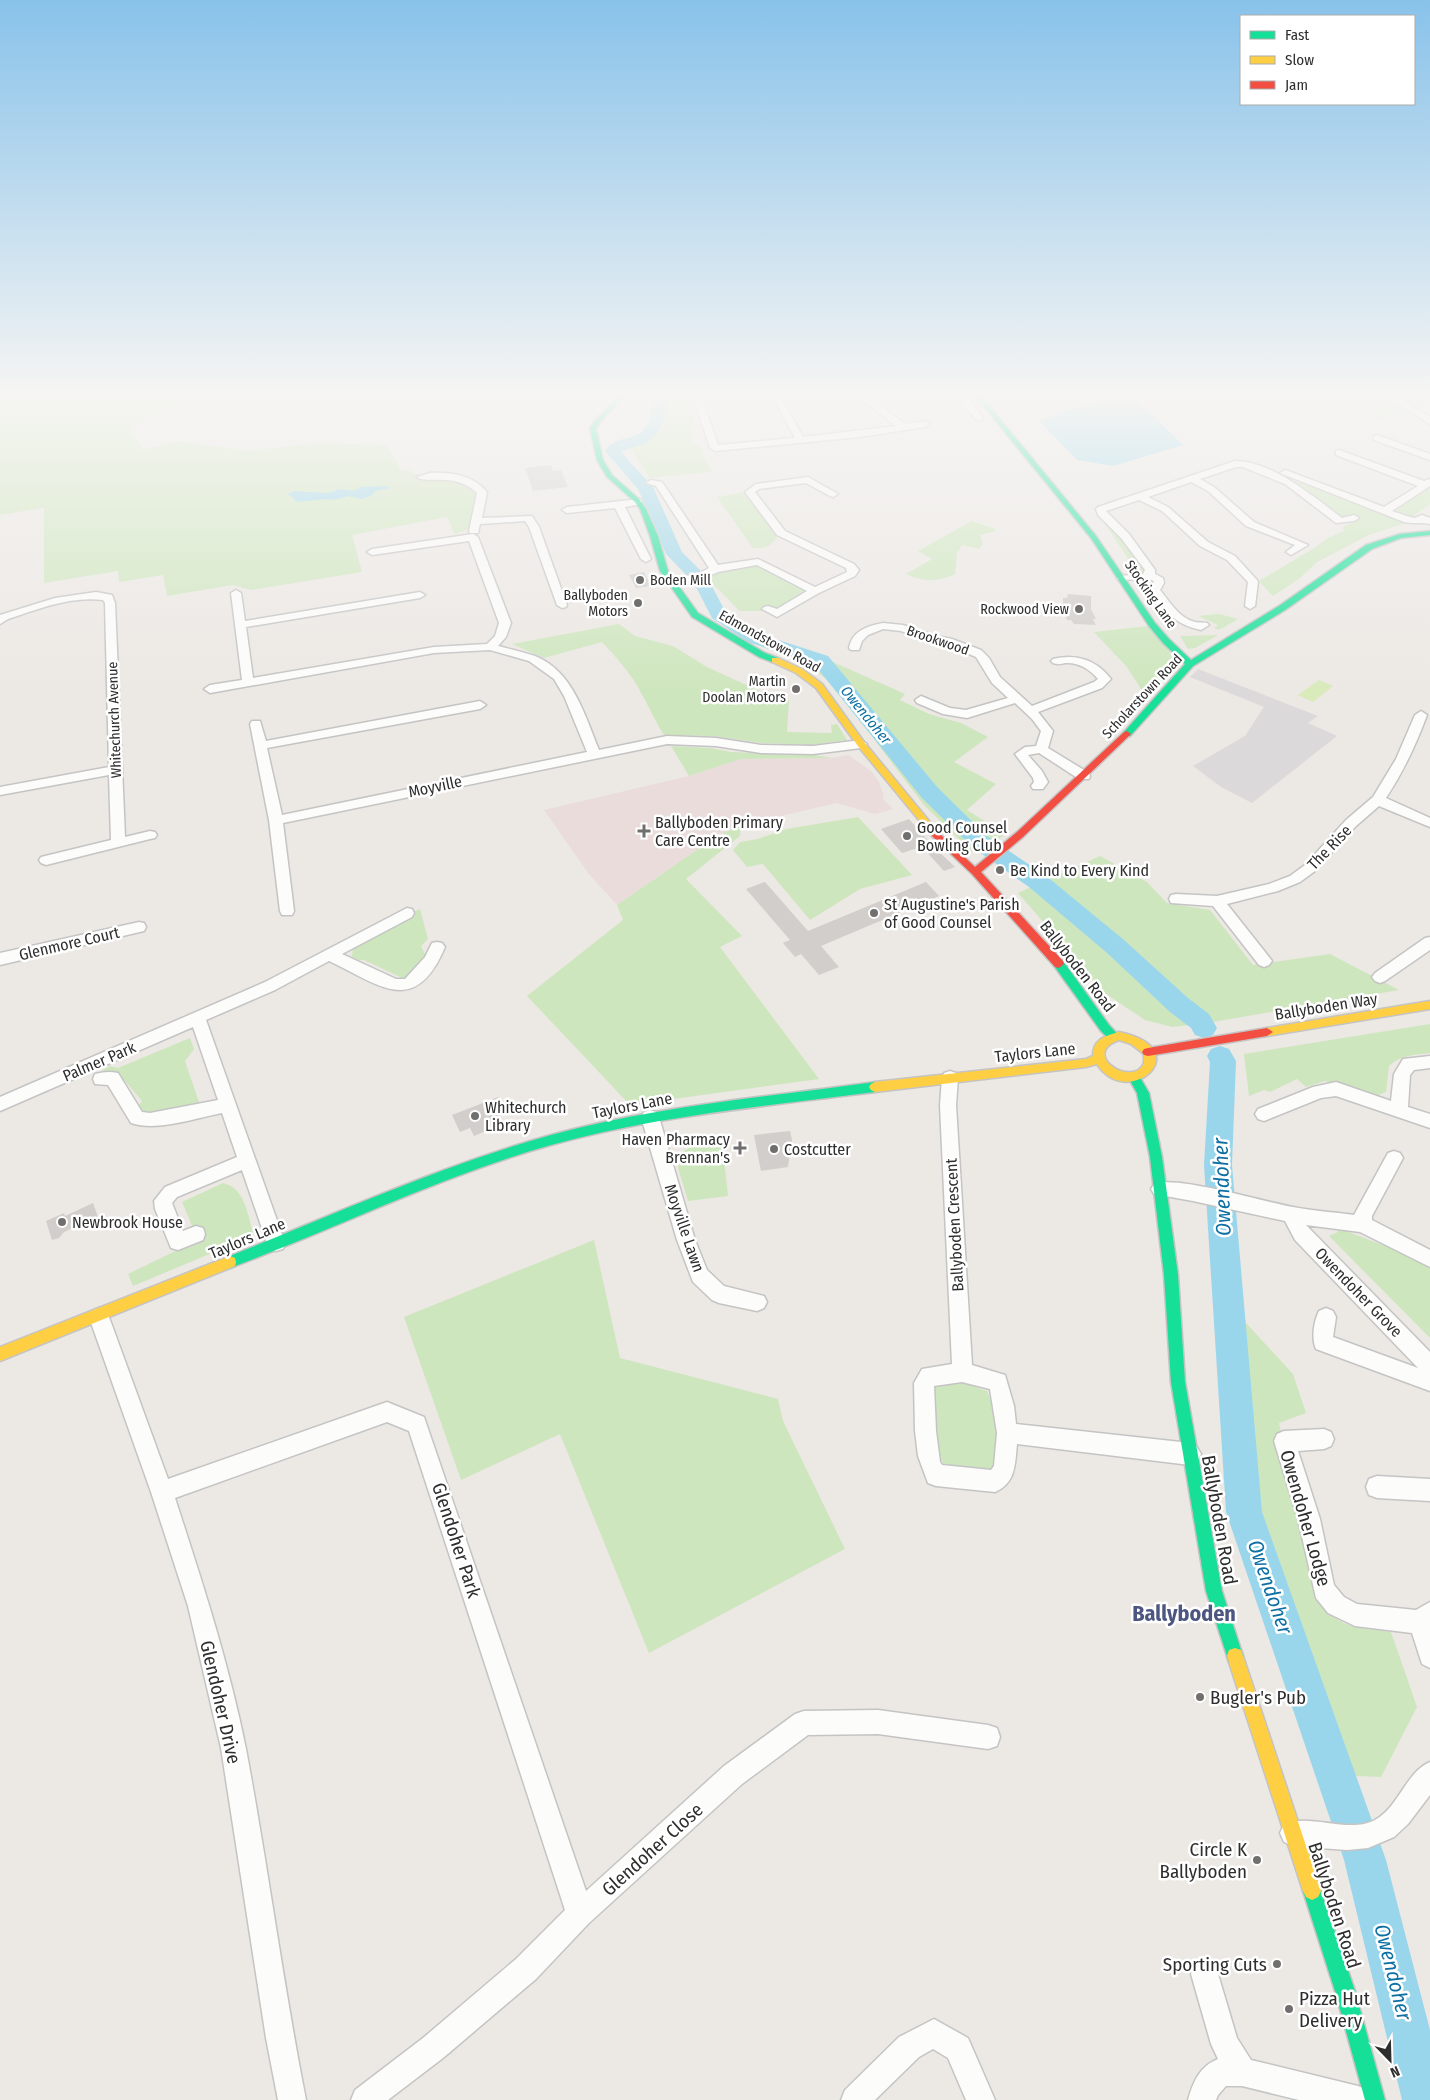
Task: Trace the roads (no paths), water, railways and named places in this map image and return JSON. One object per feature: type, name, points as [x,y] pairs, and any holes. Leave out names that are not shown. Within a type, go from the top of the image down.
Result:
[{"type":"main road","name":"Edmondstown Road","points":[[631,495],[639,502],[646,516],[664,571],[670,582],[696,615],[739,643],[811,678],[824,692],[861,744],[930,830],[975,872]]},
{"type":"main road","name":"Stocking Lane","points":[[1060,495],[1094,537],[1152,624],[1166,641],[1190,664]]},
{"type":"main road","name":"Scholarstown Road","points":[[975,872],[998,855],[1119,744],[1190,664],[1282,608],[1369,547],[1400,536],[1430,533]]},
{"type":"main road","name":"Ballyboden Road","points":[[975,872],[1061,967],[1105,1028],[1114,1037]]},
{"type":"main road","name":"Ballyboden Way","points":[[1148,1052],[1430,1005]]},
{"type":"main road","points":[[1114,1037],[1131,1039],[1144,1046],[1151,1061],[1148,1069],[1143,1074],[1134,1077],[1125,1076],[1113,1073],[1103,1065],[1099,1059],[1100,1045],[1104,1040],[1114,1037]]},
{"type":"main road","name":"Taylors Lane","points":[[0,1354],[99,1317],[477,1164],[548,1140],[650,1117],[950,1078],[1086,1063],[1099,1059]]},
{"type":"main road","name":"Ballyboden Road","points":[[1134,1077],[1143,1093],[1160,1189],[1170,1275],[1178,1382],[1214,1591],[1345,1991],[1375,2100]]},
{"type":"street","points":[[481,495],[473,537],[505,623],[500,637],[490,647]]},
{"type":"street","points":[[666,495],[715,569]]},
{"type":"street","points":[[752,495],[782,533],[850,566],[854,570],[851,574],[815,591],[777,614],[768,609]]},
{"type":"street","points":[[1142,495],[1102,507],[1100,511],[1125,536],[1150,570],[1149,575]]},
{"type":"street","points":[[1218,495],[1250,524],[1303,545],[1291,552]]},
{"type":"street","points":[[1307,495],[1332,517],[1340,521],[1354,518]]},
{"type":"street","points":[[1340,495],[1410,520],[1417,521],[1422,518],[1430,521]]},
{"type":"street","points":[[1385,511],[1410,495]]},
{"type":"street","points":[[1139,496],[1165,509],[1204,544],[1235,561],[1253,582],[1250,606]]},
{"type":"street","points":[[567,510],[639,502]]},
{"type":"street","points":[[620,507],[646,560]]},
{"type":"street","points":[[624,518],[646,516]]},
{"type":"street","points":[[476,521],[528,518],[534,527],[562,605]]},
{"type":"street","points":[[372,552],[473,537]]},
{"type":"street","points":[[670,582],[703,576],[715,569],[758,562],[815,591]]},
{"type":"street","points":[[1122,578],[1149,575],[1159,580],[1155,590],[1175,617],[1188,625],[1201,627],[1203,625]]},
{"type":"street","points":[[236,593],[248,681]]},
{"type":"street","points":[[241,625],[420,595]]},
{"type":"street","name":"Whitechurch Avenue","points":[[1,617],[64,599],[90,596],[108,597],[110,603],[118,843]]},
{"type":"street","name":"Brookwood","points":[[855,648],[856,640],[868,629],[879,625],[892,625],[935,640],[947,641],[980,655],[986,661],[990,674],[1006,692],[1032,710],[1047,731],[1041,749]]},
{"type":"street","points":[[210,689],[434,650],[490,647],[533,659],[560,677],[594,753]]},
{"type":"street","points":[[1032,710],[1098,685],[1105,679],[1099,670],[1092,666],[1064,659],[1057,661]]},
{"type":"street","points":[[921,700],[947,711],[967,714],[1016,698]]},
{"type":"street","points":[[260,746],[480,705]]},
{"type":"street","name":"The Rise","points":[[1176,899],[1218,901],[1273,888],[1294,879],[1310,868],[1351,823],[1378,800],[1398,772],[1411,744],[1421,715]]},
{"type":"street","points":[[256,724],[276,820],[287,911]]},
{"type":"street","name":"Moyville","points":[[276,820],[594,753],[667,740],[716,742],[761,749],[813,750],[861,744]]},
{"type":"street","points":[[1038,786],[1041,782],[1039,775],[1025,763],[1020,754],[1029,750],[1041,749],[1084,776]]},
{"type":"street","points":[[0,791],[115,770]]},
{"type":"street","points":[[1378,800],[1430,823]]},
{"type":"street","points":[[46,860],[150,835]]},
{"type":"street","points":[[1218,901],[1264,961]]},
{"type":"street","name":"Palmer Park","points":[[0,1104],[270,986],[407,913]]},
{"type":"street","name":"Glenmore Court","points":[[0,959],[139,927]]},
{"type":"street","points":[[1380,978],[1430,942]]},
{"type":"street","points":[[329,955],[394,985],[408,985],[416,979],[432,959],[437,947]]},
{"type":"street","points":[[198,1019],[276,1244]]},
{"type":"street","points":[[1399,1110],[1402,1074],[1409,1064],[1430,1062]]},
{"type":"street","name":"Palmer Park","points":[[101,1079],[112,1078],[137,1118],[150,1120],[228,1105]]},
{"type":"street","name":"Ballyboden Crescent","points":[[950,1078],[948,1105],[962,1372]]},
{"type":"street","points":[[1264,1114],[1319,1092],[1336,1089],[1430,1121]]},
{"type":"street","name":"Moyville Lawn","points":[[650,1117],[686,1240],[700,1276],[719,1294],[757,1302]]},
{"type":"street","points":[[1363,1224],[1363,1215],[1394,1158]]},
{"type":"street","points":[[196,1234],[178,1242],[164,1209],[163,1201],[171,1192],[248,1160]]},
{"type":"street","points":[[1160,1189],[1193,1193],[1293,1215],[1363,1224],[1430,1259]]},
{"type":"street","name":"Owendoher Grove","points":[[1293,1215],[1294,1222],[1302,1234],[1430,1366]]},
{"type":"street","name":"Glendoher Drive","points":[[99,1317],[162,1492],[199,1606],[233,1748],[280,2038],[292,2100]]},
{"type":"street","points":[[1326,1317],[1323,1342],[1430,1381]]},
{"type":"street","points":[[962,1372],[998,1382],[1004,1406],[1007,1433],[1004,1471],[994,1481],[936,1475],[930,1468],[926,1447],[924,1383],[930,1376],[962,1372]]},
{"type":"street","name":"Glendoher Park","points":[[162,1492],[387,1412],[416,1424],[437,1480],[580,1914]]},
{"type":"street","points":[[1007,1433],[1190,1454]]},
{"type":"street","name":"Owendoher Lodge","points":[[1324,1439],[1284,1441],[1309,1520],[1324,1590],[1336,1605],[1355,1615],[1425,1618],[1430,1656]]},
{"type":"street","points":[[1377,1487],[1430,1490]]},
{"type":"street","name":"Glendoher Close","points":[[365,2100],[432,2048],[526,1969],[580,1914],[733,1775],[804,1724],[878,1722],[988,1737]]},
{"type":"street","points":[[1293,1833],[1339,1837],[1380,1832],[1402,1813],[1430,1774]]},
{"type":"street","points":[[1205,1974],[1225,2044],[1242,2072]]},
{"type":"street","points":[[855,2100],[909,2047],[934,2033],[958,2048],[981,2100]]},
{"type":"street","points":[[1202,2100],[1206,2087],[1220,2072],[1242,2072],[1358,2100]]},
{"type":"water","points":[[289,495],[372,495],[362,499],[349,496],[333,500],[296,502]]},
{"type":"waterway","name":"Owendoher","points":[[649,495],[674,554],[701,581],[718,614],[754,638],[821,660],[930,793],[980,842],[1037,881],[1115,946],[1179,1005],[1200,1021],[1204,1028]]},
{"type":"waterway","name":"Owendoher","points":[[1220,1056],[1223,1061],[1218,1165],[1244,1512],[1365,1860],[1425,2100]]},
{"type":"place","name":"Boden Mill","points":[[640,580]]},
{"type":"place","name":"Ballyboden Motors","points":[[638,603]]},
{"type":"place","name":"Rockwood View","points":[[1079,609]]},
{"type":"place","name":"Martin Doolan Motors","points":[[796,689]]},
{"type":"place","name":"Ballyboden Primary Care Centre","points":[[644,831]]},
{"type":"place","name":"Good Counsel Bowling Club","points":[[907,836]]},
{"type":"place","name":"Be Kind to Every Kind","points":[[1000,870]]},
{"type":"place","name":"St Augustine's Parish of Good Counsel","points":[[874,913]]},
{"type":"place","name":"Whitechurch Library","points":[[475,1116]]},
{"type":"place","name":"Haven Pharmacy Brennan's","points":[[740,1148]]},
{"type":"place","name":"Costcutter","points":[[774,1149]]},
{"type":"place","name":"Newbrook House","points":[[62,1222]]},
{"type":"place","name":"Bugler's Pub","points":[[1200,1697]]},
{"type":"place","name":"Circle K Ballyboden","points":[[1257,1860]]},
{"type":"place","name":"Sporting Cuts","points":[[1277,1964]]},
{"type":"place","name":"Pizza Hut Delivery","points":[[1289,2009]]},
{"type":"district","name":"Ballyboden","points":[[1184,1613]]}]
